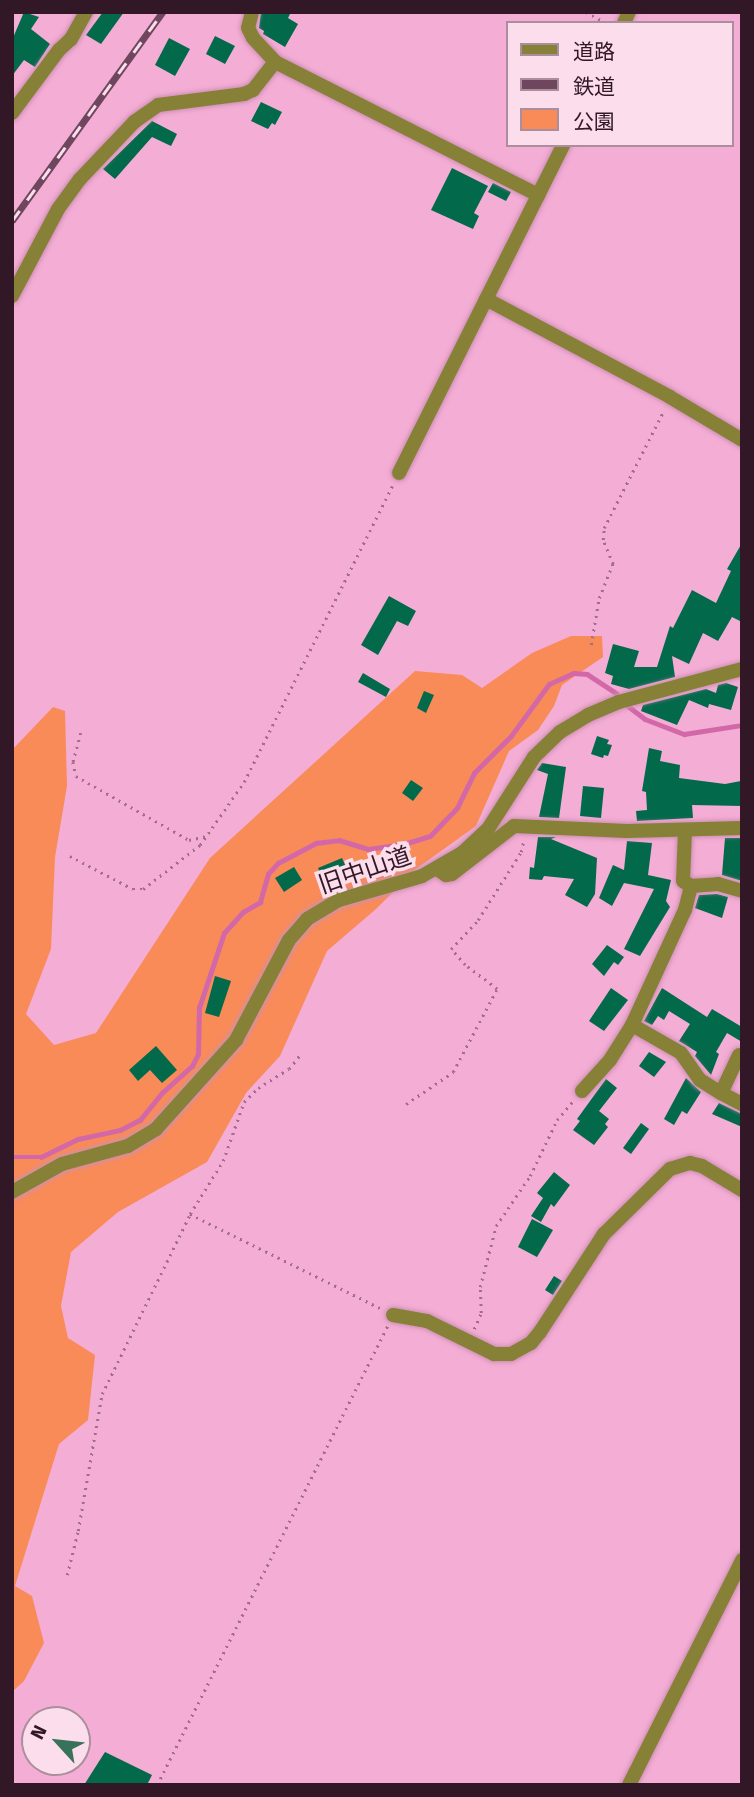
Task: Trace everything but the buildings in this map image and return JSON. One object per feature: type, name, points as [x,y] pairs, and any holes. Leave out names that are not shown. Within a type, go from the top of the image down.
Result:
[{"type":"street","points":[[12,113],[59,50],[71,39],[86,12]]},
{"type":"street","points":[[252,12],[248,28],[253,38],[275,62],[538,195]]},
{"type":"street","points":[[12,296],[58,209],[80,179],[134,122],[158,105],[244,94],[253,90],[275,62]]},
{"type":"street","points":[[399,473],[562,147]]},
{"type":"street","points":[[486,299],[670,397],[742,440]]},
{"type":"street","name":"旧中山道","points":[[12,1192],[62,1164],[128,1146],[166,1120],[236,1040],[285,948],[307,919],[339,900],[409,881],[437,869],[462,853],[488,829],[534,757],[567,727],[588,715],[637,696],[742,669]]},
{"type":"street","points":[[437,869],[446,875],[452,874],[514,825],[685,831],[742,828]]},
{"type":"street","points":[[685,831],[683,881],[691,886],[718,884],[742,891]]},
{"type":"street","points":[[582,1091],[610,1060],[632,1025],[685,910],[691,886]]},
{"type":"street","points":[[632,1025],[681,1054],[700,1080],[742,1104]]},
{"type":"street","points":[[721,1093],[739,1055]]},
{"type":"street","points":[[393,1315],[427,1321],[486,1351],[503,1355],[531,1343],[604,1234],[670,1169],[690,1163],[702,1166],[742,1190]]},
{"type":"street","points":[[629,1785],[742,1560]]},
{"type":"path","points":[[586,12],[603,21]]},
{"type":"path","points":[[591,645],[599,598],[613,564],[603,540],[604,528],[670,397]]},
{"type":"path","points":[[70,856],[133,889],[143,889],[207,836],[244,782],[399,473]]},
{"type":"path","points":[[81,733],[73,762],[76,776],[189,840],[207,836]]},
{"type":"path","points":[[406,1104],[453,1072],[497,989],[465,965],[451,949],[454,942],[478,920],[521,852],[528,825]]},
{"type":"path","points":[[67,1575],[78,1531],[102,1394],[190,1214],[223,1161],[244,1102],[258,1088],[289,1069],[300,1055]]},
{"type":"path","points":[[467,1341],[481,1313],[480,1287],[496,1226],[530,1176],[557,1120],[582,1091]]},
{"type":"path","points":[[157,1785],[393,1315],[190,1214]]},
{"type":"green space","points":[[571,636],[602,636],[603,657],[562,685],[554,706],[538,730],[509,751],[476,826],[416,869],[376,909],[327,951],[280,1056],[246,1093],[207,1162],[118,1212],[71,1252],[61,1306],[68,1338],[95,1355],[88,1420],[59,1444],[15,1586],[32,1596],[44,1643],[24,1681],[12,1692],[12,750],[53,707],[65,711],[67,786],[55,857],[51,949],[26,1014],[54,1045],[96,1033],[210,858],[415,671],[462,675],[482,688],[532,653]]},
{"type":"waterway","points":[[12,1157],[41,1157],[78,1139],[120,1130],[140,1120],[163,1092],[192,1066],[198,1054],[199,1008],[224,933],[243,912],[260,902],[268,874],[278,863],[316,843],[339,840],[368,849],[404,844],[430,836],[457,808],[474,773],[511,736],[549,684],[574,673],[587,674],[616,693]]},
{"type":"waterway","points":[[628,706],[645,719],[684,734],[742,725]]},
{"type":"railway","points":[[12,221],[163,12]]}]
